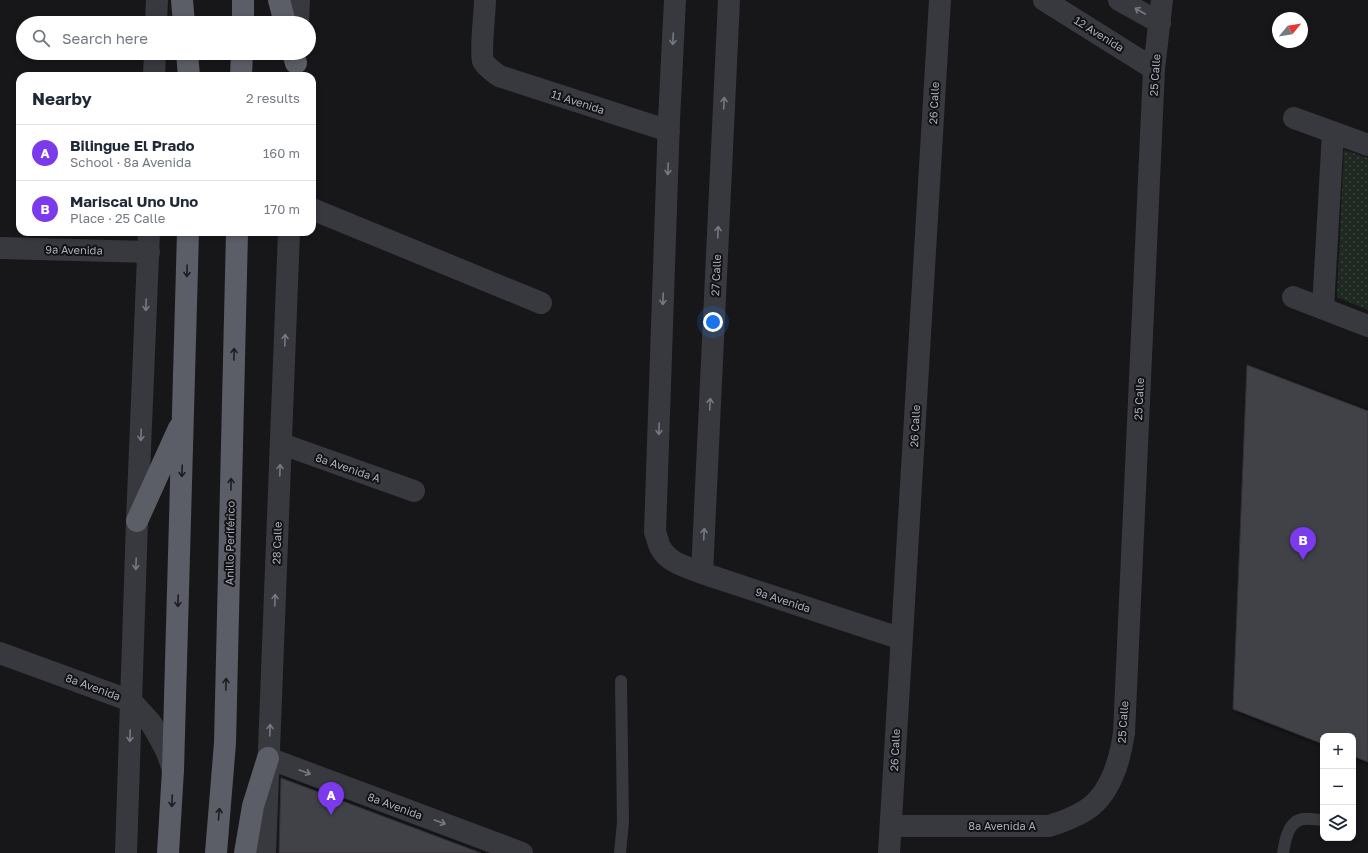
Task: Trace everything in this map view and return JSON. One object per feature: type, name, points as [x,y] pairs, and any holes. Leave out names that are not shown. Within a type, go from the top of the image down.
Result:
[{"type":"highway","points":[[182,0],[183,16]]},
{"type":"highway","points":[[195,16],[196,0]]},
{"type":"highway","points":[[242,16],[243,0]]},
{"type":"highway","points":[[279,0],[283,16]]},
{"type":"highway","points":[[188,60],[189,72]]},
{"type":"highway","points":[[193,72],[194,60]]},
{"type":"highway","points":[[241,72],[242,60]]},
{"type":"highway","points":[[168,853],[173,770],[188,236]]},
{"type":"highway","name":"Anillo Periférico","points":[[216,853],[225,743],[237,236]]},
{"type":"highway","points":[[137,521],[184,417]]},
{"type":"highway","points":[[245,853],[254,806],[268,758]]},
{"type":"street","points":[[156,16],[157,0]]},
{"type":"street","points":[[298,16],[299,0]]},
{"type":"street","name":"11 Avenida","points":[[485,0],[482,46],[483,60],[489,69],[499,76],[669,131]]},
{"type":"street","points":[[669,131],[675,0]]},
{"type":"street","name":"27 Calle","points":[[702,573],[729,0]]},
{"type":"street","name":"26 Calle","points":[[889,853],[940,0]]},
{"type":"street","name":"12 Avenida","points":[[1044,0],[1154,69]]},
{"type":"street","points":[[1119,0],[1160,23]]},
{"type":"street","name":"25 Calle","points":[[1103,794],[1114,773],[1121,753],[1124,733],[1154,69],[1162,0]]},
{"type":"street","points":[[154,72],[155,60]]},
{"type":"street","points":[[1294,118],[1368,145]]},
{"type":"street","name":"9a Avenida","points":[[669,131],[655,532],[659,547],[666,556],[677,563],[702,573],[902,638]]},
{"type":"street","points":[[1323,308],[1333,132]]},
{"type":"street","points":[[316,211],[540,303]]},
{"type":"street","name":"28 Calle","points":[[265,853],[289,236]]},
{"type":"street","points":[[126,853],[137,521],[149,242]]},
{"type":"street","name":"9a Avenida","points":[[0,248],[149,242]]},
{"type":"street","points":[[1293,297],[1368,326]]},
{"type":"street","name":"8a Avenida A","points":[[282,444],[414,491]]},
{"type":"street","name":"8a Avenida","points":[[0,653],[131,701],[150,723],[159,737],[167,752],[173,770]]},
{"type":"street","name":"8a Avenida","points":[[268,758],[522,853]]},
{"type":"street","name":"8a Avenida A","points":[[891,826],[1049,826],[1067,820],[1088,809],[1103,794]]},
{"type":"lane","points":[[620,681],[623,822],[620,853]]},
{"type":"lane","points":[[1283,853],[1290,827],[1302,819],[1320,820]]},
{"type":"shaded area","points":[[1344,150],[1368,158],[1368,310],[1337,297]]},
{"type":"building","points":[[1247,365],[1368,411],[1368,762],[1356,757],[1356,733],[1320,733],[1320,743],[1233,709]]},
{"type":"building","points":[[281,778],[481,853],[279,853]]},
{"type":"place","name":"Mariscal Uno Uno","points":[[1303,560]]},
{"type":"place","name":"Bilingue El Prado","points":[[331,815]]}]
